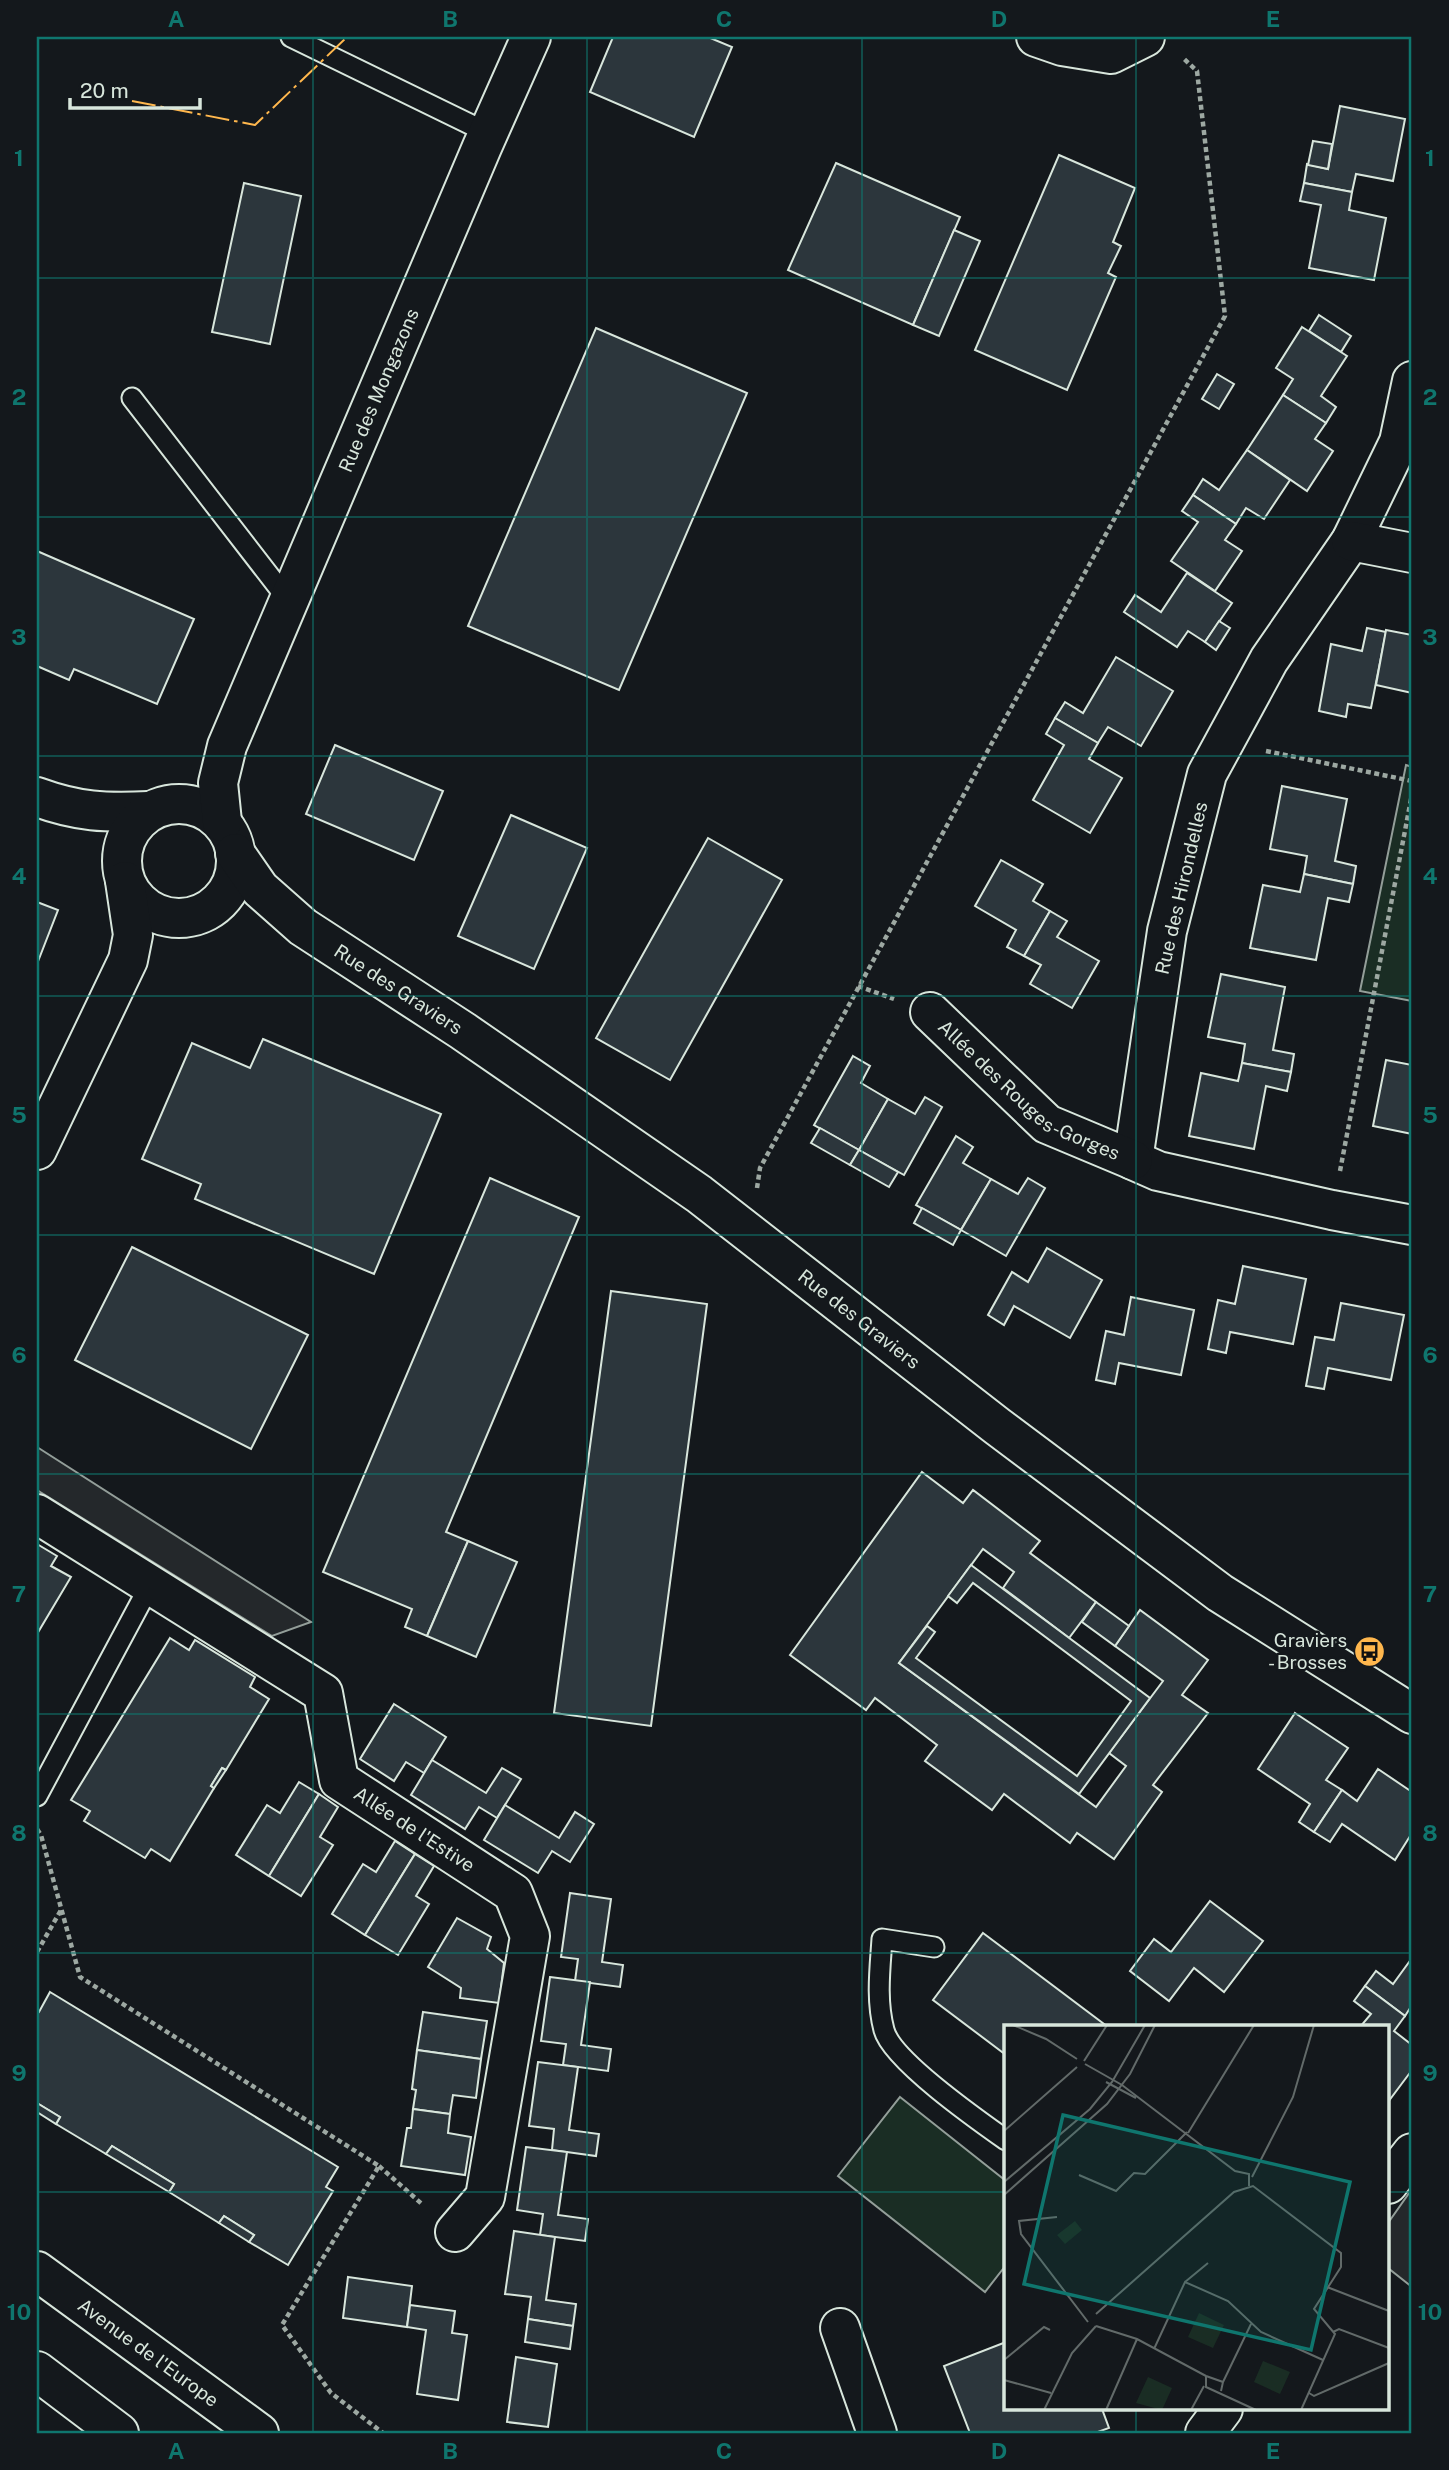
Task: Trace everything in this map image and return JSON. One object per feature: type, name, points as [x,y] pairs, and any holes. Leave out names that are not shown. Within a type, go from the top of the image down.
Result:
[{"type":"street","name":"Rue des Mongazons","points":[[229,838],[218,783],[227,746],[531,37]]},
{"type":"street","points":[[1036,37],[1062,46],[1111,54],[1145,37]]},
{"type":"street","name":"Rue des Hirondelles","points":[[1133,1160],[1167,931],[1208,774],[1269,660],[1351,541],[1399,442],[1412,381]]},
{"type":"street","points":[[1351,541],[1412,553]]},
{"type":"street","name":"Rue des Mongazons","points":[[159,808],[206,772],[227,746]]},
{"type":"street","points":[[52,803],[99,813],[188,803],[207,810],[229,838],[234,879],[224,897],[200,914],[169,926],[148,939],[128,960]]},
{"type":"street","points":[[52,803],[92,824],[124,872],[136,899],[152,911],[171,918],[200,914]]},
{"type":"street","points":[[37,1150],[128,960],[133,935],[124,872],[125,842],[134,825],[159,808]]},
{"type":"street","name":"Rue des Graviers","points":[[229,838],[260,889],[303,927],[519,1070],[699,1194],[987,1419],[1220,1593],[1412,1714]]},
{"type":"street","name":"Rue des Graviers","points":[[200,914],[251,910],[272,914],[303,927]]},
{"type":"street","name":"Allée des Rouges-Gorges","points":[[930,1012],[1046,1124],[1133,1160]]},
{"type":"street","points":[[1133,1160],[1158,1171],[1412,1225]]},
{"type":"street","name":"Allée de l'Estive","points":[[37,1514],[323,1693],[339,1780],[513,1893],[530,1936],[485,2197],[455,2232]]},
{"type":"street","points":[[1390,2181],[1412,2153]]},
{"type":"street","name":"Avenue de l'Europe","points":[[37,2272],[259,2433]]},
{"type":"street","points":[[839,2328],[877,2433]]},
{"type":"street","points":[[37,2371],[119,2433]]},
{"type":"street","points":[[1205,2433],[1222,2410]]},
{"type":"lane","points":[[291,37],[488,133]]},
{"type":"lane","points":[[132,398],[289,601]]},
{"type":"lane","points":[[37,1796],[150,1585]]},
{"type":"lane","points":[[934,1947],[882,1939],[878,1985],[884,2032],[906,2062],[1004,2138]]},
{"type":"path","points":[[752,1236],[760,1168],[1225,316],[1197,71],[1179,54]]},
{"type":"path","points":[[1224,743],[1412,781]]},
{"type":"path","points":[[1332,1210],[1412,794]]},
{"type":"path","points":[[37,1829],[41,1835],[80,1978],[379,2166],[455,2232]]},
{"type":"path","points":[[37,1952],[61,1910]]},
{"type":"path","points":[[379,2166],[282,2325],[331,2393],[383,2433]]},
{"type":"green space","points":[[1406,765],[1412,767],[1412,1001],[1360,991]]},
{"type":"green space","points":[[900,2097],[1004,2179],[1004,2268],[985,2292],[838,2176]]},
{"type":"shaded area","points":[[37,1447],[311,1622],[272,1636],[37,1490]]},
{"type":"shaded area","points":[[1412,2189],[1412,2287],[1390,2270],[1390,2220]]},
{"type":"building","points":[[613,37],[708,37],[732,47],[694,137],[590,92]]},
{"type":"building","points":[[1340,106],[1405,119],[1393,181],[1356,174],[1352,192],[1304,183],[1307,164],[1328,169]]},
{"type":"building","points":[[1313,141],[1332,144],[1328,169],[1308,165]]},
{"type":"building","points":[[1059,155],[1135,188],[1113,242],[1121,246],[1108,273],[1116,277],[1067,390],[975,350]]},
{"type":"building","points":[[836,163],[960,217],[913,325],[788,270]]},
{"type":"building","points":[[244,183],[301,196],[270,344],[212,332]]},
{"type":"building","points":[[1304,183],[1352,192],[1349,210],[1386,218],[1374,280],[1309,268],[1321,205],[1300,201]]},
{"type":"building","points":[[954,230],[980,241],[939,336],[913,325]]},
{"type":"building","points":[[1319,315],[1351,336],[1341,352],[1309,331]]},
{"type":"building","points":[[1302,327],[1347,356],[1321,396],[1336,407],[1326,423],[1283,395],[1293,379],[1276,368]]},
{"type":"building","points":[[596,328],[747,393],[619,690],[468,626]]},
{"type":"building","points":[[1217,374],[1234,384],[1219,409],[1202,399]]},
{"type":"building","points":[[1283,395],[1326,423],[1315,439],[1333,451],[1307,491],[1247,450]]},
{"type":"building","points":[[1247,450],[1290,480],[1264,519],[1246,508],[1236,524],[1193,495],[1203,479],[1219,490]]},
{"type":"building","points":[[1193,495],[1236,524],[1225,540],[1242,551],[1215,591],[1171,561],[1198,522],[1182,511]]},
{"type":"building","points":[[37,551],[194,619],[157,704],[74,669],[69,680],[37,666]]},
{"type":"building","points":[[1187,573],[1232,603],[1205,642],[1188,631],[1177,647],[1124,612],[1135,595],[1161,612]]},
{"type":"building","points":[[1219,621],[1230,628],[1216,650],[1205,642]]},
{"type":"building","points":[[1367,628],[1386,632],[1371,708],[1348,704],[1346,717],[1319,711],[1331,644],[1362,651]]},
{"type":"building","points":[[1386,630],[1412,635],[1412,693],[1376,685]]},
{"type":"building","points":[[1116,657],[1173,691],[1141,746],[1108,727],[1098,743],[1055,718],[1065,702],[1083,713]]},
{"type":"building","points":[[1055,718],[1098,743],[1089,759],[1122,778],[1090,833],[1033,800],[1064,745],[1046,734]]},
{"type":"building","points":[[335,745],[443,791],[414,860],[306,814]]},
{"type":"building","points":[[1282,786],[1347,799],[1335,861],[1356,866],[1353,884],[1304,874],[1307,856],[1270,849]]},
{"type":"building","points":[[511,815],[587,848],[534,969],[458,936]]},
{"type":"building","points":[[708,838],[782,880],[670,1080],[596,1038]]},
{"type":"building","points":[[1001,860],[1043,884],[1033,901],[1050,911],[1024,956],[1007,947],[1016,930],[975,906]]},
{"type":"building","points":[[1304,874],[1353,884],[1349,902],[1328,898],[1316,960],[1250,948],[1263,885],[1300,892]]},
{"type":"building","points":[[37,902],[58,910],[37,964]]},
{"type":"building","points":[[1050,911],[1067,921],[1057,937],[1099,961],[1072,1008],[1030,984],[1041,965],[1024,956]]},
{"type":"building","points":[[1221,974],[1285,987],[1273,1050],[1294,1054],[1291,1072],[1242,1063],[1245,1044],[1208,1037]]},
{"type":"building","points":[[263,1039],[441,1114],[374,1274],[195,1199],[201,1184],[142,1159],[192,1043],[250,1068]]},
{"type":"building","points":[[853,1056],[870,1066],[861,1083],[888,1099],[859,1150],[814,1125]]},
{"type":"building","points":[[1386,1060],[1412,1065],[1412,1134],[1373,1126]]},
{"type":"building","points":[[1242,1063],[1291,1072],[1287,1091],[1266,1086],[1254,1149],[1189,1136],[1201,1073],[1238,1081]]},
{"type":"building","points":[[925,1097],[942,1107],[904,1175],[859,1150],[888,1099],[915,1114]]},
{"type":"building","points":[[820,1128],[859,1150],[850,1165],[811,1143]]},
{"type":"building","points":[[956,1136],[973,1147],[963,1163],[991,1179],[961,1230],[916,1205]]},
{"type":"building","points":[[859,1150],[898,1172],[889,1187],[850,1165]]},
{"type":"building","points":[[490,1178],[579,1217],[446,1532],[468,1541],[427,1636],[405,1627],[412,1609],[323,1572]]},
{"type":"building","points":[[1028,1178],[1045,1188],[1006,1256],[961,1230],[991,1179],[1018,1194]]},
{"type":"building","points":[[922,1208],[961,1230],[953,1245],[914,1223]]},
{"type":"building","points":[[132,1247],[308,1335],[251,1449],[75,1360]]},
{"type":"building","points":[[1047,1248],[1102,1280],[1070,1338],[1014,1306],[1004,1325],[988,1315],[1012,1272],[1028,1282]]},
{"type":"building","points":[[1243,1266],[1306,1279],[1293,1344],[1230,1332],[1226,1353],[1208,1349],[1218,1300],[1235,1304]]},
{"type":"building","points":[[611,1291],[707,1304],[651,1726],[554,1713]]},
{"type":"building","points":[[1131,1297],[1194,1310],[1181,1375],[1119,1363],[1115,1384],[1096,1380],[1106,1331],[1124,1335]]},
{"type":"building","points":[[1341,1303],[1404,1315],[1391,1380],[1328,1368],[1324,1389],[1306,1386],[1315,1337],[1334,1340]]},
{"type":"building","points":[[922,1472],[963,1503],[973,1490],[1040,1541],[1030,1553],[1096,1602],[1069,1638],[1003,1588],[1014,1572],[983,1549],[899,1663],[1096,1807],[1126,1766],[1109,1753],[1163,1681],[1115,1646],[1140,1610],[1208,1660],[1182,1695],[1208,1713],[1153,1785],[1162,1792],[1114,1859],[1077,1833],[1070,1843],[1004,1794],[992,1810],[925,1761],[937,1745],[875,1698],[866,1710],[790,1655]]},
{"type":"building","points":[[468,1541],[517,1562],[476,1657],[427,1636]]},
{"type":"building","points":[[37,1544],[57,1556],[51,1566],[71,1577],[37,1634]]},
{"type":"building","points":[[971,1565],[1150,1698],[1079,1794],[899,1663],[927,1626],[935,1632],[916,1658],[1077,1776],[1131,1701],[973,1583],[957,1603],[948,1596]]},
{"type":"building","points":[[1096,1602],[1129,1626],[1115,1646],[1082,1622]]},
{"type":"building","points":[[170,1638],[189,1650],[195,1640],[255,1677],[250,1687],[269,1699],[226,1770],[222,1768],[211,1786],[214,1788],[170,1861],[151,1849],[145,1858],[84,1821],[90,1811],[71,1800]]},
{"type":"building","points":[[394,1704],[446,1737],[424,1773],[406,1762],[394,1781],[360,1759]]},
{"type":"building","points":[[1295,1713],[1348,1748],[1326,1780],[1342,1790],[1314,1832],[1299,1822],[1310,1804],[1258,1769]]},
{"type":"building","points":[[432,1760],[486,1793],[502,1768],[521,1779],[497,1818],[479,1807],[465,1829],[411,1795]]},
{"type":"building","points":[[222,1768],[226,1770],[214,1788],[211,1786]]},
{"type":"building","points":[[1378,1769],[1412,1792],[1412,1833],[1395,1860],[1342,1824],[1330,1842],[1314,1832],[1342,1790],[1357,1801]]},
{"type":"building","points":[[299,1782],[319,1794],[269,1876],[236,1855],[267,1805],[280,1813]]},
{"type":"building","points":[[319,1794],[338,1807],[320,1837],[333,1845],[301,1896],[269,1876]]},
{"type":"building","points":[[505,1805],[559,1838],[575,1812],[594,1824],[570,1862],[552,1851],[538,1873],[484,1840]]},
{"type":"building","points":[[395,1841],[415,1854],[365,1935],[332,1914],[363,1864],[376,1872]]},
{"type":"building","points":[[415,1854],[434,1866],[416,1896],[429,1904],[398,1955],[365,1935]]},
{"type":"building","points":[[570,1893],[611,1899],[602,1962],[623,1965],[620,1987],[575,1981],[578,1959],[561,1957]]},
{"type":"building","points":[[1210,1901],[1263,1941],[1224,1992],[1194,1968],[1169,2001],[1130,1971],[1154,1939],[1171,1952]]},
{"type":"building","points":[[457,1918],[491,1937],[487,1949],[504,1963],[499,2003],[460,1998],[461,1988],[428,1967]]},
{"type":"building","points":[[983,1933],[1105,2025],[1004,2025],[1004,2053],[933,2000]]},
{"type":"building","points":[[1412,1958],[1412,2005],[1405,2016],[1365,1986],[1376,1971],[1393,1984]]},
{"type":"building","points":[[550,1977],[590,1982],[581,2045],[611,2049],[608,2071],[563,2065],[566,2044],[541,2041]]},
{"type":"building","points":[[1365,1986],[1405,2016],[1394,2031],[1412,2045],[1412,2070],[1390,2099],[1390,2025],[1362,2025],[1371,2014],[1354,2001]]},
{"type":"building","points":[[50,1992],[338,2167],[326,2187],[333,2191],[288,2265],[249,2242],[254,2235],[224,2216],[219,2223],[169,2192],[174,2184],[112,2146],[106,2154],[56,2124],[60,2117],[37,2103],[37,2011],[39,2012]]},
{"type":"building","points":[[423,2012],[487,2021],[481,2059],[417,2050]]},
{"type":"building","points":[[417,2050],[481,2059],[476,2098],[453,2095],[450,2114],[413,2109],[416,2090],[412,2089]]},
{"type":"building","points":[[538,2062],[578,2067],[569,2130],[599,2134],[596,2156],[552,2150],[554,2129],[529,2126]]},
{"type":"building","points":[[37,2103],[60,2117],[56,2124],[37,2112]]},
{"type":"building","points":[[413,2109],[450,2114],[448,2133],[471,2137],[465,2175],[401,2166]]},
{"type":"building","points":[[112,2146],[174,2184],[169,2192],[106,2154]]},
{"type":"building","points":[[526,2147],[567,2152],[558,2215],[588,2219],[585,2241],[540,2235],[543,2214],[517,2210]]},
{"type":"building","points":[[224,2216],[254,2235],[249,2242],[219,2223]]},
{"type":"building","points":[[514,2231],[555,2237],[546,2300],[576,2304],[573,2326],[528,2319],[531,2297],[505,2294]]},
{"type":"building","points":[[348,2277],[412,2286],[407,2327],[343,2318]]},
{"type":"building","points":[[410,2305],[455,2311],[452,2333],[467,2335],[458,2400],[417,2394],[426,2330],[407,2327]]},
{"type":"building","points":[[528,2319],[573,2326],[570,2349],[525,2342]]},
{"type":"building","points":[[1004,2343],[1004,2410],[1102,2410],[1109,2428],[1095,2433],[970,2433],[944,2366]]},
{"type":"building","points":[[516,2357],[557,2364],[548,2427],[507,2422]]},
{"type":"power","points":[[132,101],[255,125],[347,37]]},
{"type":"place","name":"Graviers - Brosses","points":[[1370,1651]]}]
